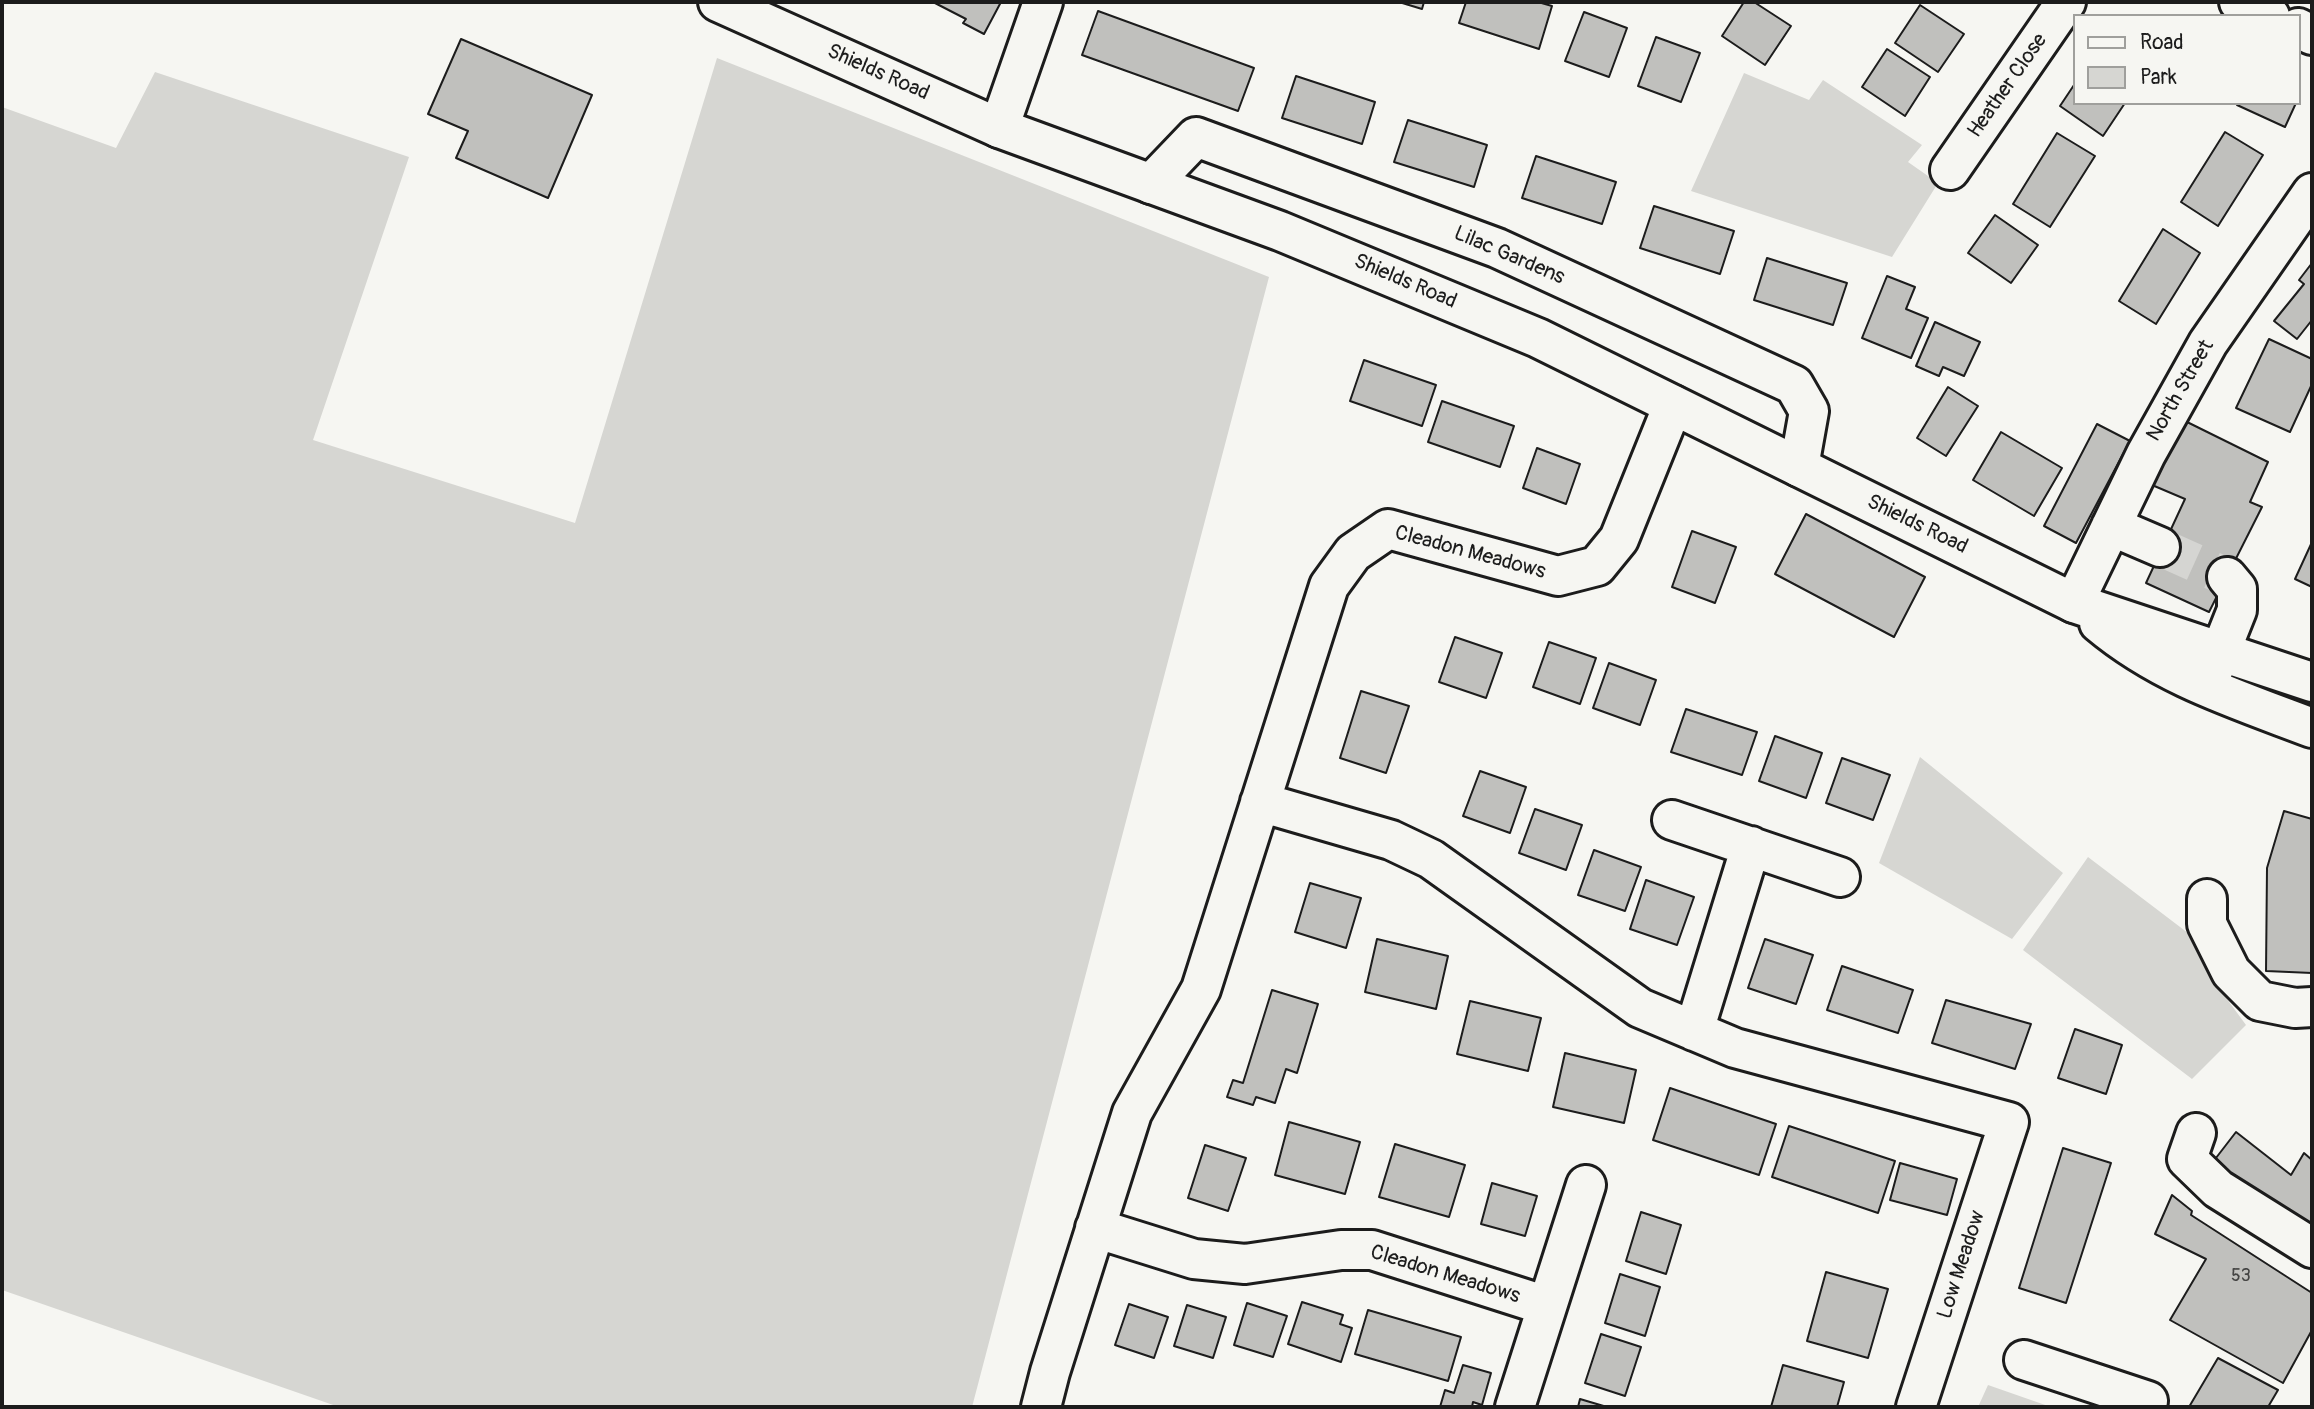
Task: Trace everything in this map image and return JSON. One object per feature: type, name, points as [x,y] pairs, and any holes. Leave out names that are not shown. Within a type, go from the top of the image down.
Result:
[{"type":"main road","name":"Shields Road","points":[[718,2],[999,128],[1280,230],[1538,338],[2074,603],[2312,682]]},
{"type":"main road","points":[[999,128],[1043,2]]},
{"type":"main road","name":"Heather Close","points":[[1950,170],[2066,2]]},
{"type":"main road","points":[[2239,2],[2266,14]]},
{"type":"main road","name":"Lilac Gardens","points":[[1151,184],[1196,137],[1497,248],[1794,385],[1809,411],[1798,467]]},
{"type":"main road","name":"North Street","points":[[2074,603],[2146,454],[2208,343],[2312,193]]},
{"type":"main road","name":"Cleadon Meadows","points":[[1041,1407],[1132,1113],[1201,989],[1329,586],[1353,553],[1388,528],[1558,576],[1597,566],[1619,539],[1673,405]]},
{"type":"main road","points":[[2111,526],[2160,547]]},
{"type":"main road","points":[[2206,688],[2237,610],[2237,589],[2227,578]]},
{"type":"main road","name":"Shields Road","points":[[2074,603],[2127,647],[2206,688],[2312,728]]},
{"type":"main road","points":[[1260,802],[1391,840],[1431,859],[1640,1008],[1694,1031],[1751,846]]},
{"type":"main road","points":[[1672,820],[1840,877]]},
{"type":"main road","points":[[2207,899],[2207,924],[2231,972],[2260,1002],[2295,1008],[2312,1007]]},
{"type":"main road","name":"Low Meadow","points":[[1694,1031],[1735,1048],[2009,1122],[1916,1407]]},
{"type":"main road","points":[[2196,1133],[2187,1159],[2195,1167],[2218,1189],[2312,1248]]},
{"type":"main road","name":"Cleadon Meadows","points":[[1515,1407],[1586,1185]]},
{"type":"main road","name":"Cleadon Meadows","points":[[1096,1228],[1194,1259],[1245,1264],[1341,1250],[1371,1250],[1547,1306]]},
{"type":"main road","points":[[2024,1360],[2148,1401],[2144,1407]]},
{"type":"green space","points":[[717,58],[1269,277],[972,1407],[339,1407],[2,1290],[2,107],[116,148],[155,72],[409,157],[313,440],[575,523]]},
{"type":"green space","points":[[1744,73],[1809,100],[1823,80],[1922,145],[1908,162],[1938,183],[1892,257],[1691,191]]},
{"type":"green space","points":[[1920,757],[2063,873],[2012,939],[1879,863]]},
{"type":"green space","points":[[2088,857],[2209,949],[2213,980],[2246,1025],[2192,1079],[2023,950]]},
{"type":"green space","points":[[1988,1385],[2051,1407],[1978,1407]]},
{"type":"building","points":[[933,2],[1001,2],[984,34],[963,23],[966,19]]},
{"type":"building","points":[[1399,2],[1424,2],[1422,9]]},
{"type":"building","points":[[1466,2],[1538,2],[1552,6],[1539,49],[1459,23]]},
{"type":"building","points":[[1744,2],[1754,2],[1791,26],[1765,65],[1722,36]]},
{"type":"building","points":[[1920,5],[1964,34],[1938,72],[1895,43]]},
{"type":"building","points":[[1098,11],[1254,68],[1238,111],[1082,55]]},
{"type":"building","points":[[1584,12],[1627,28],[1609,77],[1565,61]]},
{"type":"building","points":[[1656,37],[1700,53],[1681,102],[1638,86]]},
{"type":"building","points":[[461,39],[592,95],[548,198],[456,158],[468,131],[428,114]]},
{"type":"building","points":[[1887,49],[1930,77],[1905,116],[1862,87]]},
{"type":"building","points":[[1296,76],[1375,102],[1362,144],[1282,118]]},
{"type":"building","points":[[2072,88],[2072,105],[2124,105],[2103,136],[2060,106]]},
{"type":"building","points":[[2237,105],[2295,105],[2285,127]]},
{"type":"building","points":[[1408,120],[1487,145],[1474,187],[1394,162]]},
{"type":"building","points":[[2225,132],[2263,155],[2218,226],[2181,202]]},
{"type":"building","points":[[2057,133],[2095,156],[2050,227],[2013,204]]},
{"type":"building","points":[[1536,156],[1616,182],[1602,224],[1522,198]]},
{"type":"building","points":[[1654,206],[1734,231],[1720,274],[1640,248]]},
{"type":"building","points":[[1995,215],[2038,245],[2011,283],[1968,253]]},
{"type":"building","points":[[2163,229],[2200,253],[2156,324],[2119,301]]},
{"type":"building","points":[[1767,258],[1847,283],[1833,325],[1754,300]]},
{"type":"building","points":[[2312,263],[2312,320],[2297,339],[2274,321],[2304,284],[2299,280]]},
{"type":"building","points":[[1887,276],[1915,287],[1906,309],[1928,318],[1911,358],[1862,338]]},
{"type":"building","points":[[1935,322],[1980,342],[1964,376],[1943,367],[1939,376],[1916,366]]},
{"type":"building","points":[[2269,339],[2312,359],[2312,384],[2290,432],[2236,408]]},
{"type":"building","points":[[1364,360],[1436,385],[1422,426],[1350,401]]},
{"type":"building","points":[[1948,387],[1978,406],[1946,456],[1917,438]]},
{"type":"building","points":[[1442,401],[1514,426],[1500,467],[1428,442]]},
{"type":"building","points":[[2183,420],[2268,462],[2250,502],[2262,507],[2209,612],[2146,583],[2185,499],[2152,485]]},
{"type":"building","points":[[2097,424],[2130,441],[2076,543],[2044,526]]},
{"type":"building","points":[[2001,432],[2062,468],[2034,516],[1973,480]]},
{"type":"building","points":[[1537,448],[1580,464],[1566,504],[1523,488]]},
{"type":"building","points":[[1806,514],[1925,577],[1894,637],[1775,574]]},
{"type":"building","points":[[1692,531],[1736,547],[1715,603],[1672,587]]},
{"type":"building","points":[[2312,542],[2312,587],[2295,579]]},
{"type":"building","points":[[1455,637],[1502,653],[1486,698],[1439,682]]},
{"type":"building","points":[[1549,642],[1596,658],[1580,704],[1533,687]]},
{"type":"building","points":[[1609,663],[1656,680],[1640,725],[1593,708]]},
{"type":"building","points":[[1361,691],[1409,706],[1386,773],[1340,758]]},
{"type":"building","points":[[1686,709],[1757,732],[1742,775],[1671,752]]},
{"type":"building","points":[[1775,736],[1822,753],[1806,798],[1759,781]]},
{"type":"building","points":[[1842,758],[1890,775],[1873,820],[1826,803]]},
{"type":"building","points":[[1480,771],[1526,787],[1510,833],[1463,816]]},
{"type":"building","points":[[1535,809],[1582,825],[1566,870],[1519,853]]},
{"type":"building","points":[[2284,811],[2312,819],[2312,973],[2266,971],[2267,868]]},
{"type":"building","points":[[1594,850],[1641,867],[1625,911],[1578,895]]},
{"type":"building","points":[[1646,880],[1694,897],[1677,945],[1630,929]]},
{"type":"building","points":[[1310,883],[1361,898],[1346,948],[1295,932]]},
{"type":"building","points":[[1377,939],[1448,956],[1436,1009],[1365,992]]},
{"type":"building","points":[[1765,939],[1813,955],[1796,1004],[1748,988]]},
{"type":"building","points":[[1842,966],[1913,990],[1898,1033],[1827,1010]]},
{"type":"building","points":[[1272,990],[1318,1004],[1297,1073],[1286,1069],[1275,1103],[1256,1097],[1253,1105],[1227,1097],[1233,1080],[1243,1083]]},
{"type":"building","points":[[1946,1000],[2031,1024],[2015,1069],[1932,1043]]},
{"type":"building","points":[[1470,1001],[1541,1018],[1528,1071],[1457,1054]]},
{"type":"building","points":[[2075,1029],[2122,1045],[2106,1094],[2058,1078]]},
{"type":"building","points":[[1565,1053],[1636,1070],[1624,1123],[1553,1107]]},
{"type":"building","points":[[1670,1088],[1776,1124],[1759,1175],[1653,1140]]},
{"type":"building","points":[[1289,1122],[1360,1142],[1345,1194],[1275,1175]]},
{"type":"building","points":[[1789,1126],[1895,1161],[1878,1213],[1772,1177]]},
{"type":"building","points":[[2236,1132],[2291,1175],[2304,1153],[2312,1160],[2312,1237],[2209,1167]]},
{"type":"building","points":[[1395,1144],[1465,1165],[1449,1217],[1379,1197]]},
{"type":"building","points":[[1205,1145],[1246,1158],[1228,1211],[1188,1198]]},
{"type":"building","points":[[2063,1148],[2111,1163],[2066,1303],[2019,1288]]},
{"type":"building","points":[[1900,1163],[1957,1179],[1947,1215],[1890,1200]]},
{"type":"building","points":[[1492,1183],[1537,1196],[1525,1236],[1481,1224]]},
{"type":"building","points":[[2172,1195],[2192,1211],[2191,1215],[2312,1293],[2312,1330],[2283,1383],[2170,1320],[2206,1259],[2155,1234]]},
{"type":"building","points":[[1641,1212],[1681,1225],[1666,1274],[1626,1261]]},
{"type":"building","points":[[1826,1272],[1888,1289],[1868,1358],[1807,1341]]},
{"type":"building","points":[[1620,1274],[1660,1287],[1645,1336],[1605,1323]]},
{"type":"building","points":[[1302,1302],[1343,1315],[1340,1324],[1352,1328],[1341,1362],[1288,1344]]},
{"type":"building","points":[[1247,1303],[1287,1316],[1273,1357],[1234,1345]]},
{"type":"building","points":[[1129,1304],[1168,1317],[1154,1358],[1115,1345]]},
{"type":"building","points":[[1187,1305],[1226,1317],[1213,1358],[1174,1346]]},
{"type":"building","points":[[1368,1310],[1461,1337],[1448,1381],[1355,1354]]},
{"type":"building","points":[[1601,1334],[1641,1347],[1625,1396],[1585,1383]]},
{"type":"building","points":[[2218,1358],[2278,1390],[2268,1407],[2189,1407]]},
{"type":"building","points":[[1463,1365],[1491,1373],[1482,1405],[1473,1402],[1472,1407],[1440,1407],[1445,1390],[1454,1393]]},
{"type":"building","points":[[1783,1365],[1844,1382],[1837,1407],[1771,1407]]},
{"type":"building","points":[[1580,1399],[1607,1407],[1578,1407]]},
{"type":"tunnel","points":[[2160,547],[2227,577]]}]
